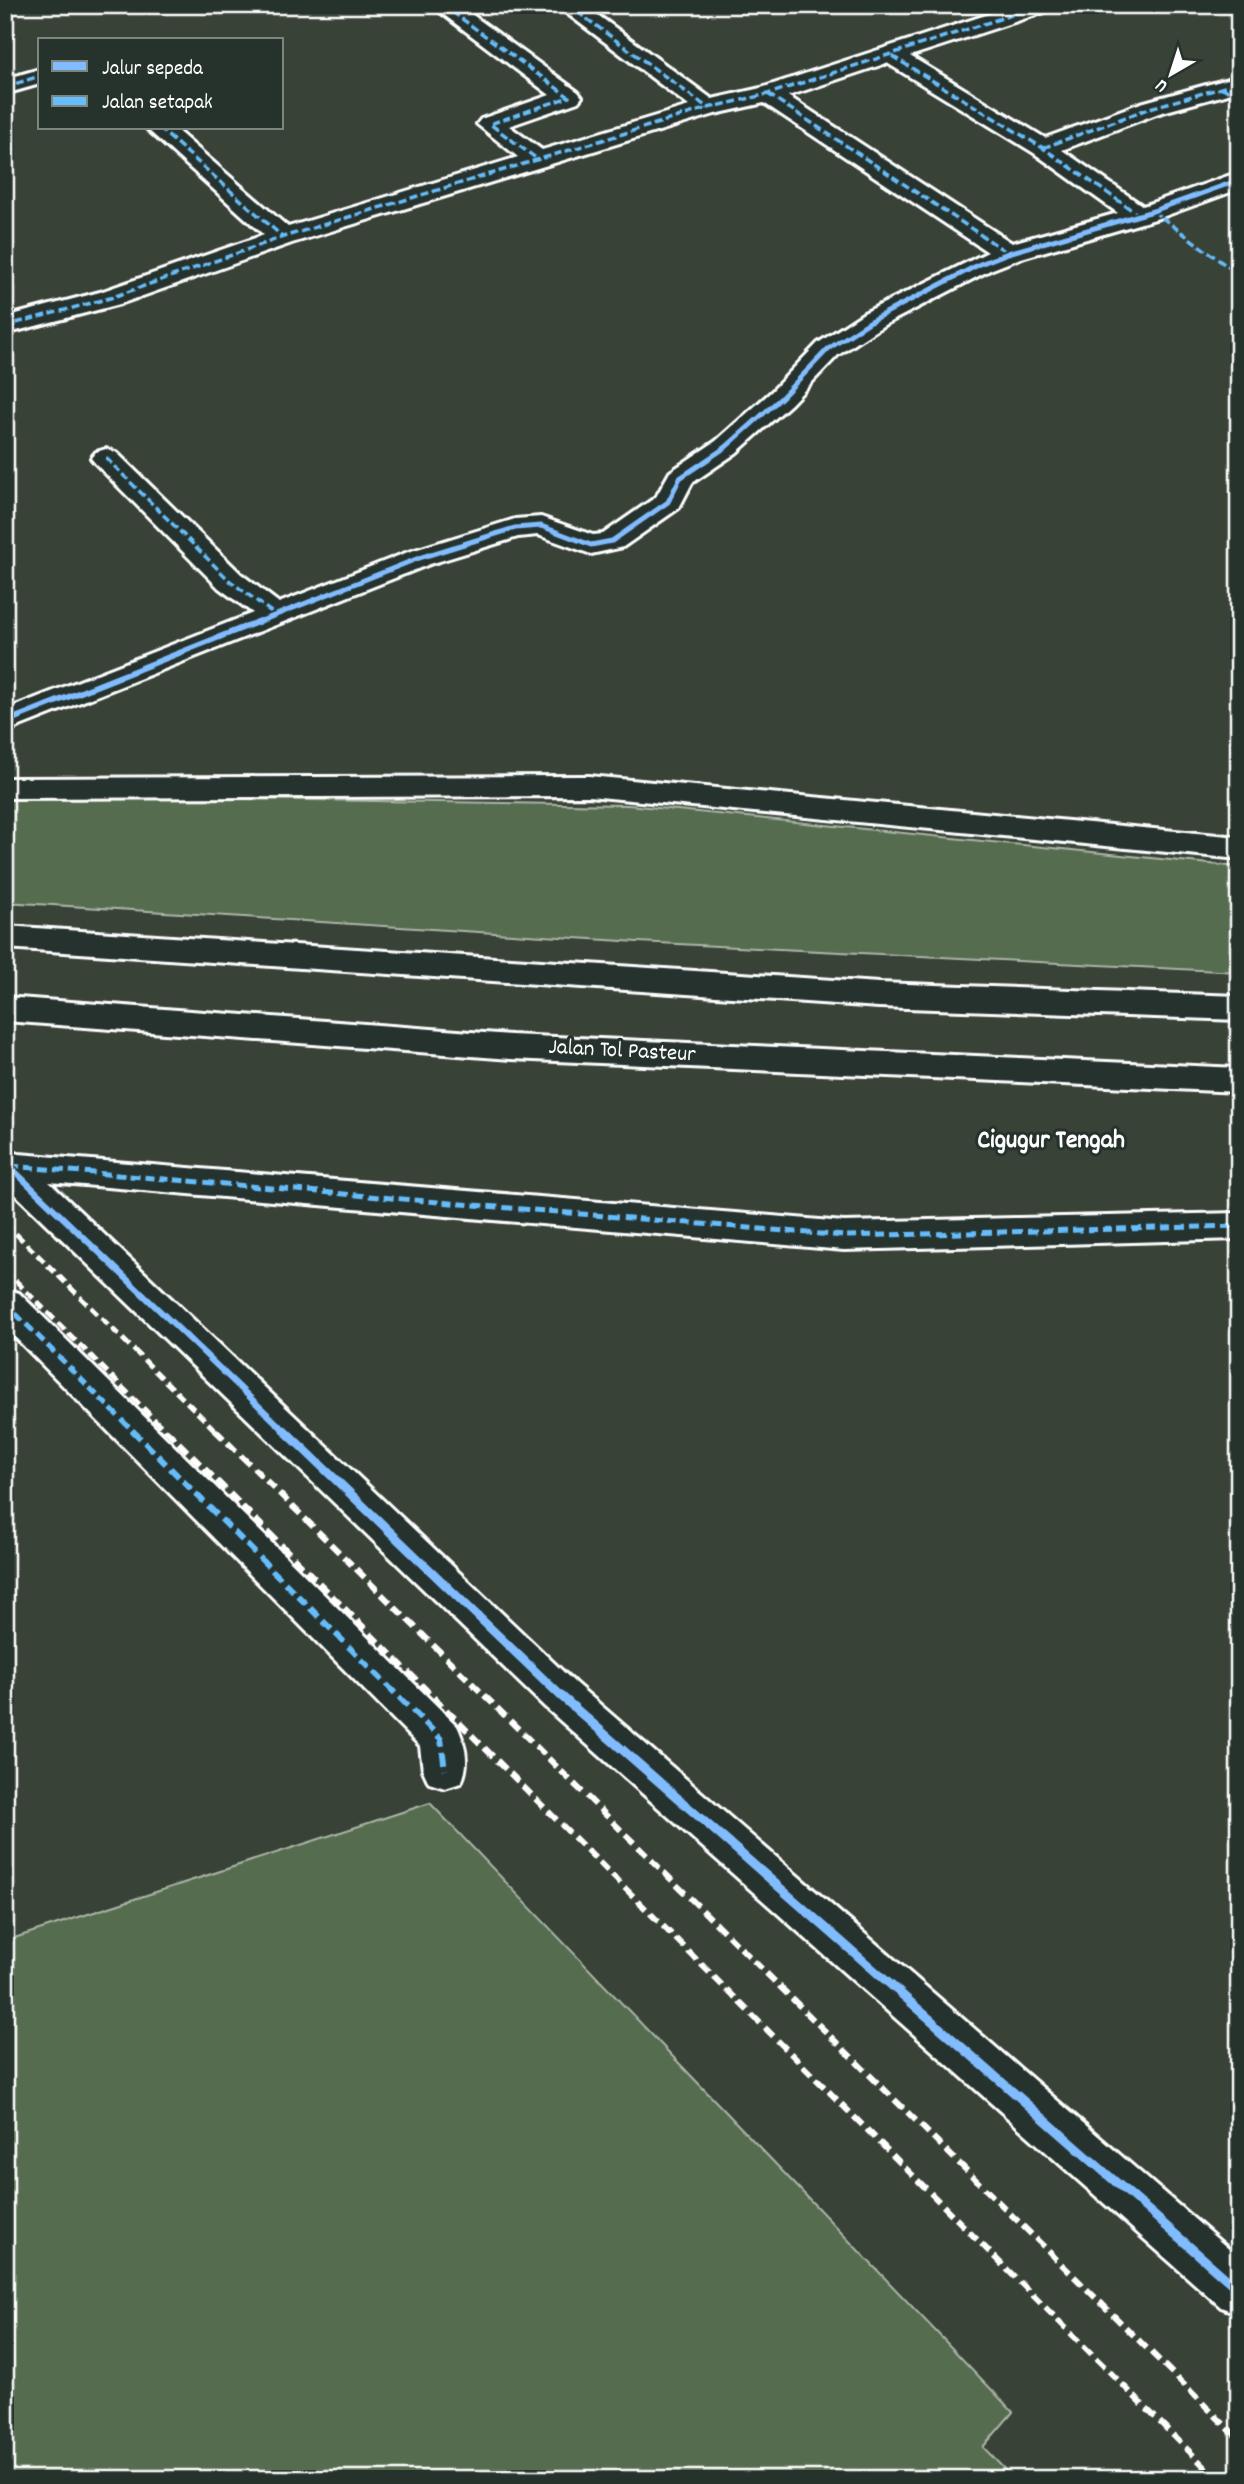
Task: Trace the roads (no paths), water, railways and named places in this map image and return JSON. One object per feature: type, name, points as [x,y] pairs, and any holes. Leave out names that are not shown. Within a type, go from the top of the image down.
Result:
[{"type":"main road","points":[[443,5],[569,97],[490,124],[537,159]]},
{"type":"main road","points":[[568,5],[708,108]]},
{"type":"main road","points":[[5,326],[110,298],[283,237],[708,108],[768,94],[1042,5]]},
{"type":"main road","points":[[891,56],[1043,148],[1139,215]]},
{"type":"main road","points":[[5,87],[38,77]]},
{"type":"main road","points":[[1043,148],[1150,107],[1233,90]]},
{"type":"main road","points":[[768,94],[1008,253]]},
{"type":"main road","points":[[161,130],[283,237]]},
{"type":"main road","points":[[5,722],[419,558],[515,528],[541,526],[575,542],[591,545],[612,541],[668,502],[680,478],[726,447],[782,398],[828,349],[886,313],[980,264],[1008,253],[1139,215],[1239,180]]},
{"type":"main road","points":[[106,458],[230,581],[274,614]]},
{"type":"main road","points":[[5,788],[589,786],[1239,848]]},
{"type":"main road","points":[[5,937],[879,995],[1239,1008]]},
{"type":"main road","name":"Jalan Tol Pasteur","points":[[5,1009],[511,1047],[1239,1080]]},
{"type":"main road","points":[[7,1164],[844,1236],[1239,1226]]},
{"type":"main road","points":[[7,1164],[560,1695],[1239,2290]]},
{"type":"main road","points":[[5,1303],[441,1739],[445,1770]]},
{"type":"railway","points":[[5,1223],[217,1432]]},
{"type":"railway","points":[[5,1270],[167,1432]]},
{"type":"railway","points":[[166,1430],[1217,2479]]},
{"type":"railway","points":[[215,1430],[1239,2439]]},
{"type":"district","name":"Cigugur Tengah","points":[[1051,1141]]}]
